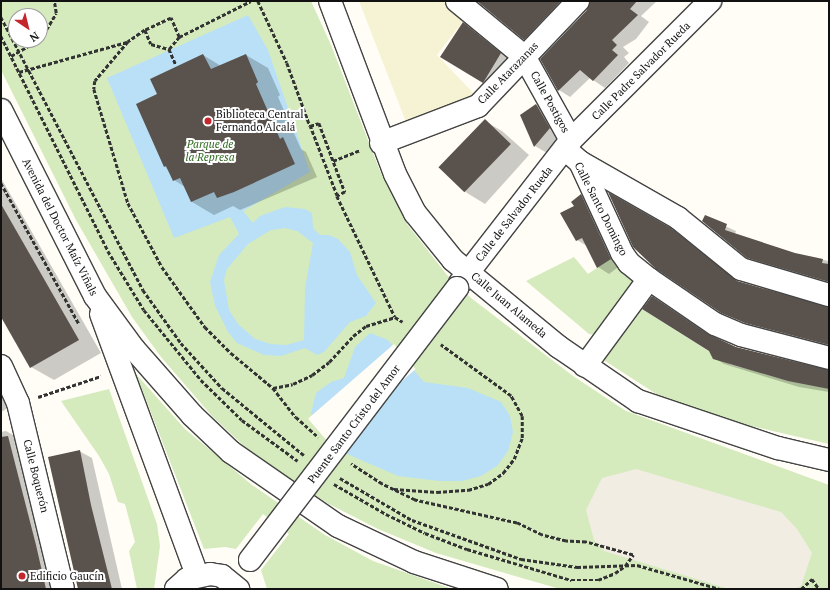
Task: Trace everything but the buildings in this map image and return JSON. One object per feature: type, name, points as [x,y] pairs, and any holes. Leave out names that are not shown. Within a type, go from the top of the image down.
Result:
[{"type":"street","name":"Calle Juan Alameda","points":[[330,1],[381,143],[416,213],[463,280],[585,366],[638,401],[778,448],[829,460]]},
{"type":"street","name":"Calle Postigos","points":[[457,1],[524,56],[572,150]]},
{"type":"street","name":"Calle Atarazanas","points":[[381,143],[478,106],[578,1]]},
{"type":"street","name":"Calle Padre Salvador Rueda","points":[[572,150],[710,1]]},
{"type":"street","name":"Avenida del Doctor Maíz Viñals","points":[[1,110],[95,296],[176,398],[231,452],[338,526],[414,562],[497,589]]},
{"type":"street","name":"Calle Santo Domingo","points":[[572,150],[622,253],[629,263],[649,279],[716,324],[741,336],[829,358]]},
{"type":"street","name":"Calle de Salvador Rueda","points":[[463,280],[572,150]]},
{"type":"street","points":[[572,150],[678,218],[741,269],[829,295]]},
{"type":"street","points":[[585,366],[649,279]]},
{"type":"street","name":"Puente Santo Cristo del Amor","points":[[235,586],[250,560],[463,280]]},
{"type":"street","points":[[95,296],[120,369],[197,575]]},
{"type":"street","name":"Calle Boquerón","points":[[1,366],[10,406],[63,589]]},
{"type":"street","points":[[176,589],[186,579],[197,575],[222,576],[235,586]]},
{"type":"path","points":[[48,26],[56,13],[54,1]]},
{"type":"path","points":[[168,49],[179,37],[251,1]]},
{"type":"path","points":[[258,1],[288,63],[337,196],[394,317],[406,324]]},
{"type":"path","points":[[1,18],[143,290],[181,343],[222,388],[311,459]]},
{"type":"path","points":[[179,37],[171,18],[145,30],[128,42],[104,68],[95,81],[94,89],[128,203],[162,267],[205,328],[231,353],[272,388],[296,417],[323,442]]},
{"type":"path","points":[[145,30],[151,44],[168,49],[176,65]]},
{"type":"path","points":[[1,36],[108,251],[144,310],[211,390],[242,420],[303,464]]},
{"type":"path","points":[[19,72],[128,42]]},
{"type":"path","points":[[11,56],[25,48]]},
{"type":"path","points":[[310,126],[320,123],[345,192],[337,196]]},
{"type":"path","points":[[333,161],[381,143]]},
{"type":"path","points":[[1,183],[80,326]]},
{"type":"path","points":[[272,388],[293,384],[312,375],[329,362],[352,336],[366,326],[394,317]]},
{"type":"path","points":[[391,488],[438,492],[468,490],[488,484],[503,473],[514,459],[522,438],[522,416],[511,396],[436,342]]},
{"type":"path","points":[[10,406],[120,369]]},
{"type":"path","points":[[329,481],[386,514],[425,533],[467,548],[571,580],[598,580],[625,566],[633,555],[586,542],[566,541],[542,535],[517,523],[490,516],[453,510],[415,500],[391,488],[349,463]]},
{"type":"path","points":[[337,476],[412,520],[522,559],[576,567],[637,565],[720,589]]},
{"type":"path","points":[[801,589],[812,579],[819,589]]},
{"type":"shaded area","points":[[359,1],[447,1],[464,20],[437,55],[477,97],[406,122]]},
{"type":"shaded area","points":[[636,469],[781,512],[797,529],[812,553],[801,586],[794,589],[729,589],[604,551],[594,540],[586,510],[602,478]]},
{"type":"green space","name":"Parque de la Represa","points":[[1,1],[311,1],[331,45],[380,171],[407,224],[447,275],[471,298],[573,376],[626,411],[829,485],[829,589],[560,589],[436,553],[378,529],[329,504],[261,462],[212,416],[161,357],[132,317],[76,220],[1,70]]},
{"type":"green space","points":[[574,257],[588,274],[613,257],[635,279],[595,335],[589,334],[526,281]]},
{"type":"green space","points":[[640,308],[731,365],[829,389],[829,444],[700,414],[661,397],[602,359]]},
{"type":"green space","points":[[136,374],[185,429],[252,485],[325,535],[373,561],[452,589],[267,589],[261,570],[289,534],[263,514],[236,549],[225,547],[204,549]]},
{"type":"green space","points":[[109,389],[157,524],[160,546],[154,589],[137,589],[129,551],[135,542],[125,504],[118,502],[109,474],[99,456],[61,401]]},
{"type":"water","points":[[248,15],[268,50],[310,172],[243,211],[253,223],[260,216],[285,207],[305,209],[312,213],[313,228],[320,235],[329,235],[338,239],[350,252],[357,275],[376,303],[366,316],[350,322],[324,352],[317,355],[305,348],[281,356],[264,355],[237,343],[228,332],[215,306],[210,282],[219,255],[239,234],[230,217],[174,238],[107,78]],"holes":[[[285,228],[297,231],[313,243],[305,288],[304,340],[286,345],[271,344],[255,339],[238,324],[229,310],[224,280],[227,269],[248,244],[271,230]]]},
{"type":"water","points":[[370,333],[388,340],[424,382],[468,388],[501,402],[510,416],[513,432],[508,451],[497,466],[481,476],[462,481],[439,481],[398,476],[347,454],[314,421],[311,413],[316,393],[331,382],[344,378],[355,347]]},
{"type":"pier","points":[[394,344],[416,369],[330,444],[308,419]]},
{"type":"place","name":"Biblioteca Central Fernando Alcalá","points":[[208,121]]},
{"type":"place","name":"Edificio Gaucín","points":[[22,576]]}]
